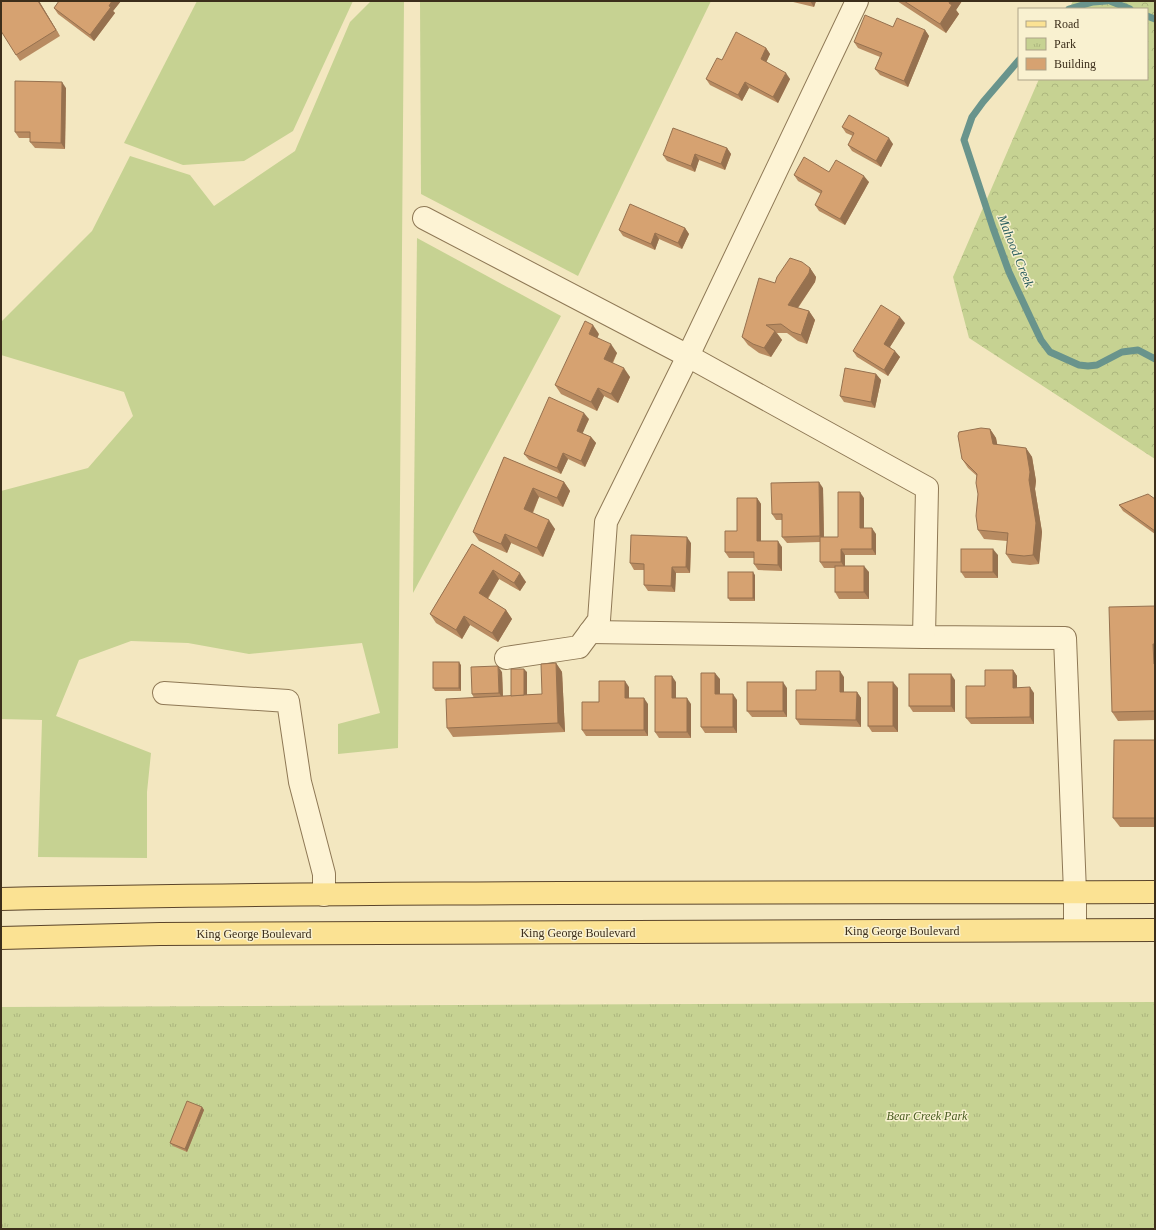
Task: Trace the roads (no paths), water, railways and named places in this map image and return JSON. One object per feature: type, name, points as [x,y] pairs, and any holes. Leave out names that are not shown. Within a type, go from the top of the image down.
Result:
[{"type":"main road","points":[[1,899],[324,895],[1155,892]]},
{"type":"main road","name":"King George Boulevard","points":[[1,938],[168,934],[1155,930]]},
{"type":"lane","points":[[506,658],[579,647],[599,620],[606,522],[688,356],[857,1]]},
{"type":"lane","points":[[424,218],[688,356],[927,488],[924,637]]},
{"type":"lane","points":[[590,632],[1065,638],[1075,892],[1075,930]]},
{"type":"lane","points":[[164,693],[288,701],[300,782],[324,874],[324,895]]},
{"type":"waterway","name":"Mahood Creek","points":[[1072,8],[1093,2],[1106,1]]},
{"type":"waterway","name":"Mahood Creek","points":[[1110,1],[1128,8]]},
{"type":"waterway","name":"Mahood Creek","points":[[1148,16],[1155,19]]},
{"type":"waterway","name":"Mahood Creek","points":[[1018,61],[972,117],[964,140],[1009,272],[1041,340],[1050,352],[1079,365],[1088,366],[1097,365],[1122,352],[1138,350],[1155,359]]},
{"type":"park label","name":"Bear Creek Park","points":[[927,1116]]}]
